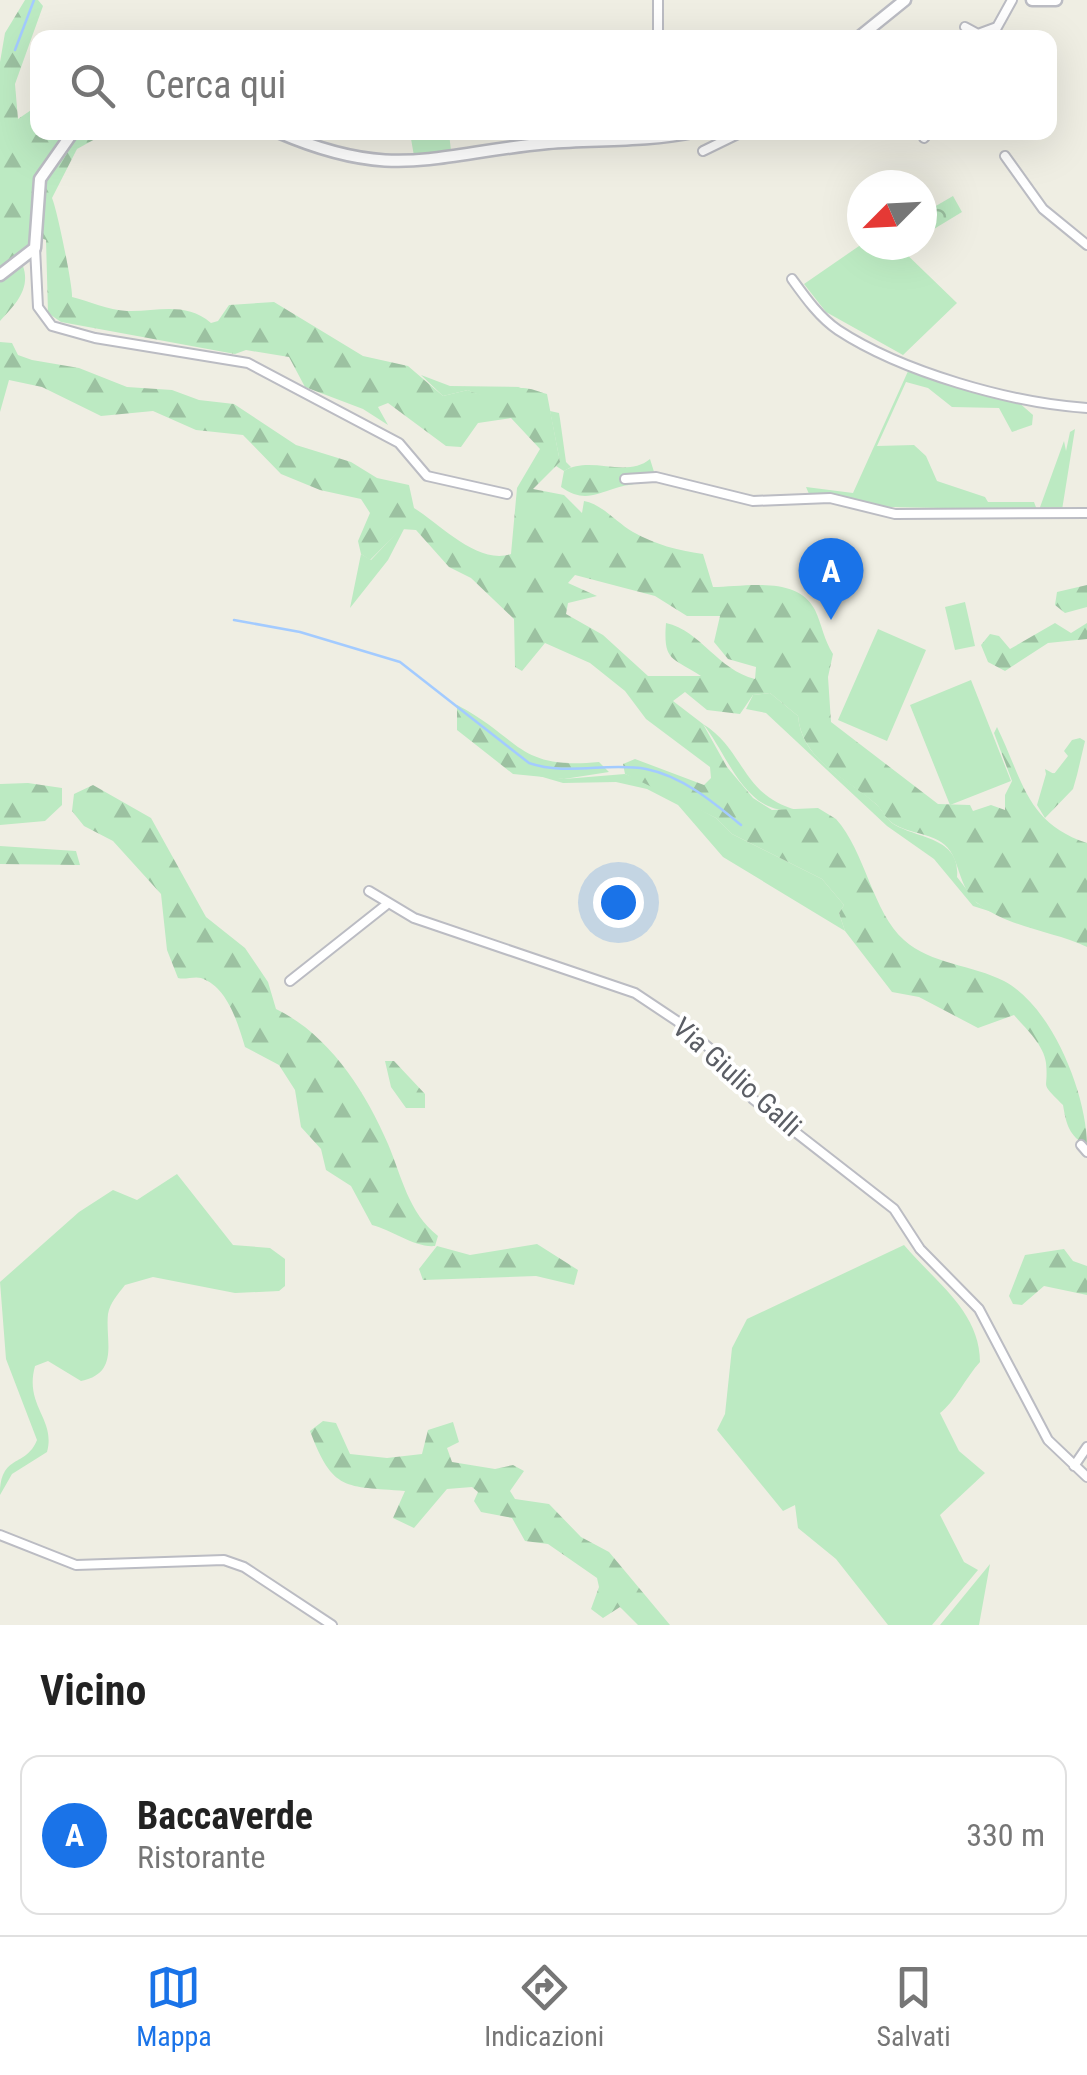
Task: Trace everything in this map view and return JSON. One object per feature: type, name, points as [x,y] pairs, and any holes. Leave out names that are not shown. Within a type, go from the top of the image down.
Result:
[{"type":"street","points":[[658,0],[658,30]]},
{"type":"street","points":[[868,30],[905,0]]},
{"type":"street","points":[[995,30],[1012,0]]},
{"type":"street","points":[[1032,0],[1056,0]]},
{"type":"street","points":[[965,27],[971,30]]},
{"type":"street","points":[[989,30],[997,27]]},
{"type":"street","points":[[67,140],[40,179],[32,253],[38,308],[52,326],[252,364],[396,441],[427,476],[507,494]]},
{"type":"street","points":[[299,140],[340,156],[392,163],[590,140]]},
{"type":"street","points":[[702,151],[725,140]]},
{"type":"street","points":[[1005,156],[1043,209],[1087,245]]},
{"type":"street","points":[[2,274],[32,253]]},
{"type":"street","points":[[792,278],[835,327],[894,357],[987,390],[1087,408]]},
{"type":"street","points":[[625,479],[656,478],[753,501],[848,500],[895,514],[1087,513]]},
{"type":"street","name":"Via Giulio Galli","points":[[369,891],[386,905],[635,993],[677,1021],[730,1066],[753,1099],[894,1209],[920,1248],[979,1309],[1042,1431],[1087,1477]]},
{"type":"street","points":[[290,981],[386,905]]},
{"type":"street","points":[[1074,1466],[1087,1447]]},
{"type":"street","points":[[0,1535],[76,1565],[224,1560],[244,1568],[332,1625]]},
{"type":"green space","points":[[25,0],[38,0],[43,6],[34,30],[30,30],[30,42],[15,84],[18,119],[30,111],[30,140],[93,140],[77,149],[52,198],[72,297],[127,311],[181,310],[211,323],[218,321],[229,305],[274,302],[363,356],[408,366],[443,396],[468,390],[483,395],[515,388],[547,394],[560,462],[533,489],[564,495],[582,513],[584,501],[591,503],[650,540],[703,554],[713,587],[769,585],[807,599],[833,654],[828,677],[831,722],[938,804],[970,805],[973,811],[991,805],[1005,810],[1005,795],[1012,781],[994,733],[997,727],[1021,782],[1039,811],[1051,824],[1087,843],[1087,947],[1005,919],[980,905],[966,889],[948,848],[891,822],[876,804],[827,767],[808,745],[798,716],[770,693],[753,695],[740,714],[707,710],[685,692],[673,701],[703,724],[727,767],[753,798],[772,810],[818,808],[836,819],[846,832],[884,914],[904,940],[926,954],[1004,981],[1038,1011],[1074,1078],[1087,1145],[1069,1129],[1063,1105],[1046,1086],[1042,1050],[1014,1015],[978,1028],[919,997],[892,992],[845,931],[839,913],[844,905],[822,879],[732,834],[716,818],[625,774],[623,764],[635,759],[704,785],[711,778],[710,767],[646,719],[625,691],[590,663],[545,643],[522,671],[515,667],[514,619],[471,578],[449,567],[416,530],[401,529],[370,560],[361,554],[358,541],[370,513],[361,499],[320,490],[281,474],[243,435],[196,430],[153,411],[101,416],[42,387],[9,380],[0,412],[0,342],[12,343],[18,355],[32,360],[79,368],[127,387],[172,390],[199,400],[234,404],[296,445],[351,462],[377,478],[409,485],[414,508],[460,542],[498,556],[511,554],[517,488],[540,449],[511,418],[478,423],[461,447],[446,446],[388,403],[378,407],[388,425],[363,409],[305,387],[289,357],[246,350],[235,354],[61,322],[48,313],[46,240],[39,237],[11,271],[23,266],[25,282],[16,303],[0,321],[0,62],[5,33]],"holes":[[[575,575],[655,596],[687,616],[720,616],[714,642],[728,659],[756,667],[755,679],[730,668],[689,634],[666,623],[668,652],[701,676],[648,676],[603,635],[566,614],[568,603],[597,596],[568,583]]]},
{"type":"green space","points":[[411,140],[450,140],[451,151],[414,156]]},
{"type":"green space","points":[[953,196],[962,212],[937,227],[937,205]]},
{"type":"green space","points":[[847,254],[847,260],[913,260],[957,303],[903,355],[826,312],[804,284]]},
{"type":"green space","points":[[909,369],[1017,401],[1033,415],[1032,425],[1012,432],[999,408],[952,407],[928,388],[906,382],[877,446],[914,445],[926,456],[937,481],[985,497],[988,502],[1034,502],[1037,510],[890,507],[809,494],[806,487],[853,493]]},
{"type":"green space","points":[[421,375],[450,386],[521,387],[494,395],[468,390],[443,396]]},
{"type":"green space","points":[[550,411],[559,413],[566,462],[571,467],[564,471],[556,466],[560,462]]},
{"type":"green space","points":[[1075,429],[1062,510],[1039,510],[1064,441],[1066,451],[1070,432]]},
{"type":"green space","points":[[650,459],[655,475],[640,483],[588,496],[561,487],[564,471],[574,467],[630,467]]},
{"type":"green space","points":[[404,529],[388,560],[350,608],[361,554],[371,560]]},
{"type":"green space","points":[[1087,585],[1087,607],[1065,613],[1055,605],[1057,592]]},
{"type":"green space","points":[[965,602],[975,646],[955,650],[945,607]]},
{"type":"green space","points":[[1055,623],[1071,633],[1087,623],[1087,639],[1048,643],[1005,671],[988,662],[981,645],[990,634],[999,636],[1010,649]]},
{"type":"green space","points":[[878,629],[926,650],[887,741],[838,720]]},
{"type":"green space","points":[[971,680],[1011,781],[950,805],[910,705]]},
{"type":"green space","points":[[770,693],[798,716],[808,745],[828,767],[877,805],[892,823],[944,846],[952,854],[957,877],[977,903],[992,912],[973,906],[934,859],[887,826],[766,713],[746,709],[753,695]]},
{"type":"green space","points":[[457,705],[534,756],[572,763],[599,762],[609,772],[564,779],[513,774],[457,730]]},
{"type":"green space","points":[[703,724],[728,746],[765,794],[797,810],[779,810],[751,794]]},
{"type":"green space","points":[[1072,740],[1085,741],[1077,775],[1046,774],[1045,769],[1054,774],[1068,756],[1064,751]]},
{"type":"green space","points":[[1073,771],[1077,775],[1073,789],[1045,818],[1037,805],[1046,774]]},
{"type":"green space","points":[[529,773],[564,779],[625,774],[654,785],[716,818],[732,834],[822,879],[844,905],[839,913],[845,931],[723,857],[678,805],[647,789],[616,782],[563,783]]},
{"type":"green space","points":[[0,784],[62,788],[62,805],[45,821],[0,825]]},
{"type":"green space","points":[[93,785],[151,818],[206,917],[245,948],[268,982],[276,1009],[312,1033],[343,1066],[379,1124],[419,1216],[438,1236],[435,1246],[372,1225],[351,1186],[326,1170],[321,1149],[301,1127],[295,1090],[279,1065],[245,1047],[230,1007],[218,989],[201,978],[178,978],[167,950],[161,894],[113,841],[84,826],[72,811],[74,794]]},
{"type":"green space","points":[[0,846],[76,851],[80,865],[0,864]]},
{"type":"green space","points":[[385,1061],[394,1061],[425,1094],[425,1108],[406,1108],[391,1087]]},
{"type":"green space","points":[[177,1174],[233,1245],[270,1248],[285,1259],[285,1286],[279,1291],[235,1293],[153,1277],[125,1285],[109,1310],[108,1355],[101,1371],[81,1381],[48,1361],[35,1366],[34,1392],[47,1430],[47,1452],[12,1474],[0,1495],[4,1473],[37,1440],[6,1359],[0,1282],[79,1212],[113,1190],[137,1200]]},
{"type":"green space","points":[[537,1244],[578,1270],[574,1285],[536,1276],[423,1280],[419,1269],[437,1246],[470,1255]]},
{"type":"green space","points":[[904,1245],[964,1312],[978,1344],[980,1362],[940,1413],[959,1451],[985,1473],[940,1515],[964,1562],[978,1570],[932,1625],[888,1625],[836,1559],[798,1528],[795,1505],[783,1511],[717,1430],[725,1414],[732,1348],[747,1319]]},
{"type":"green space","points":[[1064,1249],[1073,1261],[1087,1266],[1087,1295],[1044,1286],[1022,1305],[1013,1304],[1009,1296],[1025,1255]]},
{"type":"green space","points":[[323,1421],[336,1423],[350,1454],[387,1458],[422,1454],[428,1430],[453,1422],[459,1442],[447,1448],[452,1462],[495,1469],[513,1465],[524,1471],[510,1491],[515,1499],[549,1504],[581,1537],[609,1552],[670,1625],[638,1625],[620,1607],[603,1618],[591,1609],[599,1587],[597,1578],[548,1544],[525,1541],[512,1518],[481,1512],[474,1501],[478,1492],[472,1487],[447,1489],[414,1528],[393,1518],[405,1491],[355,1486],[334,1475],[310,1431]]},
{"type":"green space","points":[[990,1564],[979,1625],[940,1625]]},
{"type":"waterway","points":[[15,50],[34,0]]},
{"type":"waterway","points":[[234,620],[300,632],[400,662],[529,763],[558,768],[632,767],[659,772],[696,791],[741,825]]},
{"type":"place","name":"Baccaverde","points":[[831,620]]}]
